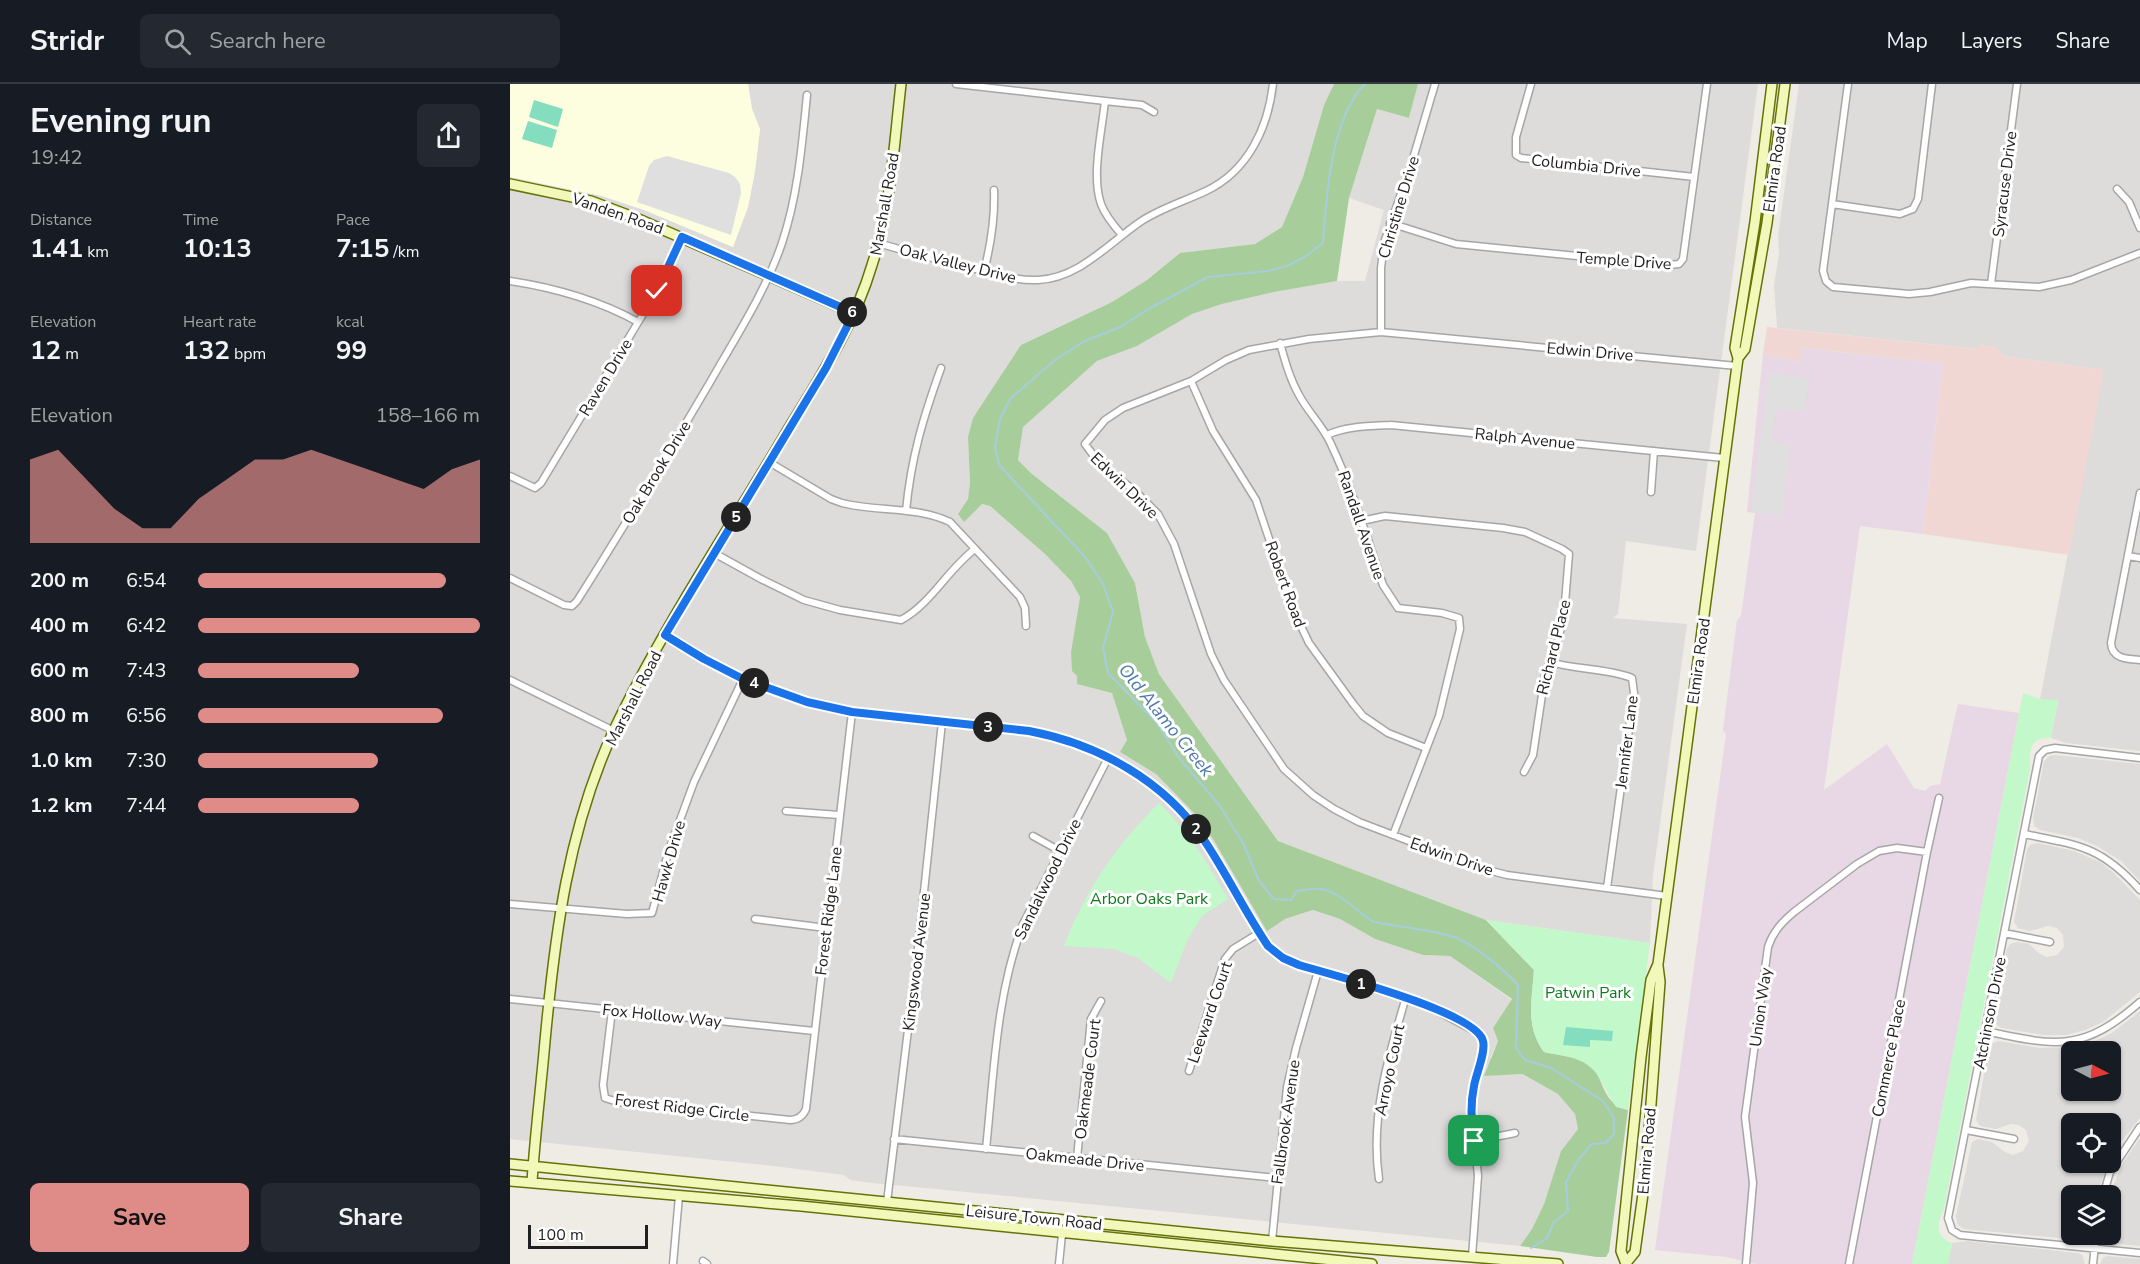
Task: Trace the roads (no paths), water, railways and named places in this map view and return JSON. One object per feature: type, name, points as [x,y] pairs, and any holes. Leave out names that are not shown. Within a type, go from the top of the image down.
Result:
[{"type":"main road","name":"Marshall Road","points":[[532,1182],[560,909],[581,822],[593,784],[614,732],[665,635],[830,360],[854,313],[873,265],[889,192],[901,84]]},
{"type":"main road","name":"Elmira Road","points":[[1658,964],[1651,980],[1641,1057],[1621,1251],[1626,1263],[1635,1252],[1646,1172],[1660,982],[1658,964],[1737,362],[1735,348],[1755,222],[1772,84]]},
{"type":"main road","name":"Elmira Road","points":[[1737,362],[1745,349],[1767,223],[1785,84]]},
{"type":"main road","name":"Vanden Road","points":[[510,184],[591,201],[682,237],[854,313]]},
{"type":"main road","name":"Leisure Town Road","points":[[510,1164],[1272,1241],[1558,1264]]},
{"type":"main road","name":"Leisure Town Road","points":[[510,1181],[801,1206],[1372,1264]]},
{"type":"main road","points":[[801,1206],[868,1209],[887,1202]]},
{"type":"main road","points":[[1062,1234],[1065,1230],[1072,1228],[1163,1230]]},
{"type":"main road","points":[[1234,1251],[1265,1245],[1272,1241]]},
{"type":"street","points":[[956,84],[1142,105],[1154,112]]},
{"type":"street","name":"Oak Valley Drive","points":[[878,243],[1022,279],[1040,280],[1078,268],[1142,220],[1209,190],[1231,174],[1251,152],[1261,134],[1268,115],[1273,84]]},
{"type":"street","name":"Christine Drive","points":[[1381,333],[1383,248],[1435,84]]},
{"type":"street","name":"Columbia Drive","points":[[1531,84],[1516,137],[1516,154],[1521,158],[1694,177]]},
{"type":"street","name":"Temple Drive","points":[[1390,223],[1456,244],[1668,265],[1679,264],[1683,259],[1707,84]]},
{"type":"street","points":[[1848,84],[1823,271],[1826,281],[1833,287],[1899,294],[1919,294],[1971,283],[2026,288],[2071,280],[2140,253]]},
{"type":"street","points":[[1832,204],[1900,214],[1913,209],[1917,200],[1932,84]]},
{"type":"street","name":"Syracuse Drive","points":[[1991,284],[2017,84]]},
{"type":"street","name":"Oak Brook Drive","points":[[510,578],[564,605],[572,606],[577,601],[751,312],[769,275],[795,196],[807,95]]},
{"type":"street","points":[[1105,101],[1097,175],[1098,190],[1101,205],[1122,235]]},
{"type":"street","points":[[2117,189],[2129,202],[2140,228]]},
{"type":"street","points":[[984,271],[994,220],[994,190]]},
{"type":"street","name":"Raven Drive","points":[[510,476],[535,488],[541,483],[657,291],[682,237]]},
{"type":"street","points":[[510,281],[578,295],[638,322]]},
{"type":"street","name":"Edwin Drive","points":[[1667,896],[1507,875],[1480,868],[1393,835],[1334,809],[1313,795],[1284,769],[1224,680],[1211,654],[1174,544],[1158,514],[1135,491],[1099,463],[1084,444],[1105,420],[1123,408],[1191,381],[1226,360],[1249,350],[1280,343],[1381,333],[1737,362]]},
{"type":"street","name":"Randall Avenue","points":[[1280,343],[1299,396],[1327,435],[1352,491],[1383,585],[1398,608],[1443,613],[1460,618],[1460,629],[1438,716],[1393,835]]},
{"type":"street","points":[[906,511],[914,450],[941,368]]},
{"type":"street","name":"Robert Road","points":[[1191,381],[1213,432],[1256,500],[1292,607],[1309,643],[1363,716],[1388,733],[1426,748]]},
{"type":"street","name":"Ralph Avenue","points":[[1327,435],[1336,431],[1391,426],[1724,458]]},
{"type":"street","points":[[1651,492],[1654,451]]},
{"type":"street","points":[[769,462],[831,499],[842,503],[906,511],[940,517],[950,522],[1020,597],[1025,608],[1026,626]]},
{"type":"street","points":[[2140,493],[2110,646],[2115,654],[2122,658],[2140,660]]},
{"type":"street","name":"Richard Place","points":[[1361,521],[1385,516],[1503,528],[1525,532],[1569,554],[1564,615],[1541,695],[1533,755],[1524,772]]},
{"type":"street","points":[[714,553],[804,600],[840,610],[901,620],[936,590],[975,549]]},
{"type":"street","points":[[2128,556],[2140,558]]},
{"type":"street","points":[[665,635],[743,679],[807,702],[852,712],[1054,735],[1093,749],[1137,773],[1168,797],[1190,820],[1205,840],[1259,933],[1268,946],[1283,958],[1318,971],[1406,997],[1457,1020],[1477,1032],[1482,1038],[1484,1049],[1476,1075],[1471,1107],[1478,1184],[1472,1257]]},
{"type":"street","name":"Jennifer Lane","points":[[1550,662],[1561,666],[1622,674],[1632,678],[1634,693],[1607,888]]},
{"type":"street","name":"Hawk Drive","points":[[510,904],[652,914],[669,850],[690,790],[743,679]]},
{"type":"street","points":[[510,680],[614,732]]},
{"type":"street","name":"Forest Ridge Lane","points":[[806,1110],[852,712]]},
{"type":"street","name":"Kingswood Avenue","points":[[887,1202],[918,948],[942,722]]},
{"type":"street","name":"Atchinson Drive","points":[[2094,1248],[1964,1235],[1954,1232],[1948,1218],[2037,761],[2045,750],[2055,748],[2140,758]]},
{"type":"street","name":"Sandalwood Drive","points":[[986,1149],[1001,1001],[1006,974],[1023,924],[1108,758]]},
{"type":"street","name":"Commerce Place","points":[[1849,1264],[1939,798]]},
{"type":"street","points":[[786,811],[839,815]]},
{"type":"street","points":[[2024,834],[2076,844],[2092,850],[2112,863],[2140,890]]},
{"type":"street","points":[[1033,836],[1060,851]]},
{"type":"street","name":"Union Way","points":[[1746,1264],[1753,1183],[1745,1117],[1768,947],[1772,936],[1784,920],[1868,856],[1888,848],[1927,852]]},
{"type":"street","points":[[755,919],[826,928]]},
{"type":"street","name":"Leeward Court","points":[[1189,1071],[1225,959],[1233,949],[1259,933]]},
{"type":"street","points":[[2004,933],[2050,942]]},
{"type":"street","name":"Fallbrook Avenue","points":[[1272,1241],[1276,1178],[1287,1087],[1318,971]]},
{"type":"street","name":"Arroyo Court","points":[[1379,1179],[1377,1121],[1380,1096],[1406,997]]},
{"type":"street","name":"Fox Hollow Way","points":[[510,999],[814,1031]]},
{"type":"street","name":"Oakmeade Court","points":[[1077,1158],[1091,1019],[1101,1002]]},
{"type":"street","points":[[1985,1031],[2049,1043],[2079,1040],[2107,1029],[2140,1002]]},
{"type":"street","name":"Forest Ridge Circle","points":[[612,1010],[603,1085],[605,1098],[618,1102],[795,1120],[806,1110]]},
{"type":"street","points":[[2106,1185],[2110,1172],[2140,1128]]},
{"type":"street","points":[[1966,1130],[2014,1139]]},
{"type":"street","points":[[1474,1141],[1515,1133]]},
{"type":"street","name":"Oakmeade Drive","points":[[894,1139],[1276,1178]]},
{"type":"street","points":[[673,1264],[679,1196]]},
{"type":"street","points":[[1059,1264],[1062,1234]]},
{"type":"street","points":[[2093,1264],[2094,1245]]},
{"type":"street","points":[[2094,1248],[2140,1253]]},
{"type":"waterway","name":"Old Alamo Creek","points":[[1365,84],[1354,98],[1345,116],[1332,159],[1323,243],[1306,256],[1287,266],[1268,271],[1208,277],[1120,327],[1085,341],[1055,360],[1010,399],[1000,419],[995,447],[999,465],[1086,558],[1103,584],[1113,612],[1103,648],[1108,673],[1157,723],[1180,759],[1220,806],[1243,843],[1259,881],[1274,899],[1291,900],[1297,891],[1321,889],[1336,894],[1374,922],[1444,934],[1470,945],[1497,965],[1518,985],[1516,1048],[1525,1060],[1551,1068],[1603,1101],[1614,1118],[1614,1134],[1606,1143],[1592,1144],[1579,1159],[1566,1182],[1568,1211],[1554,1222],[1547,1238],[1531,1248]]},
{"type":"park label","name":"Arbor Oaks Park","points":[[1149,898]]},
{"type":"park label","name":"Patwin Park","points":[[1588,992]]}]
